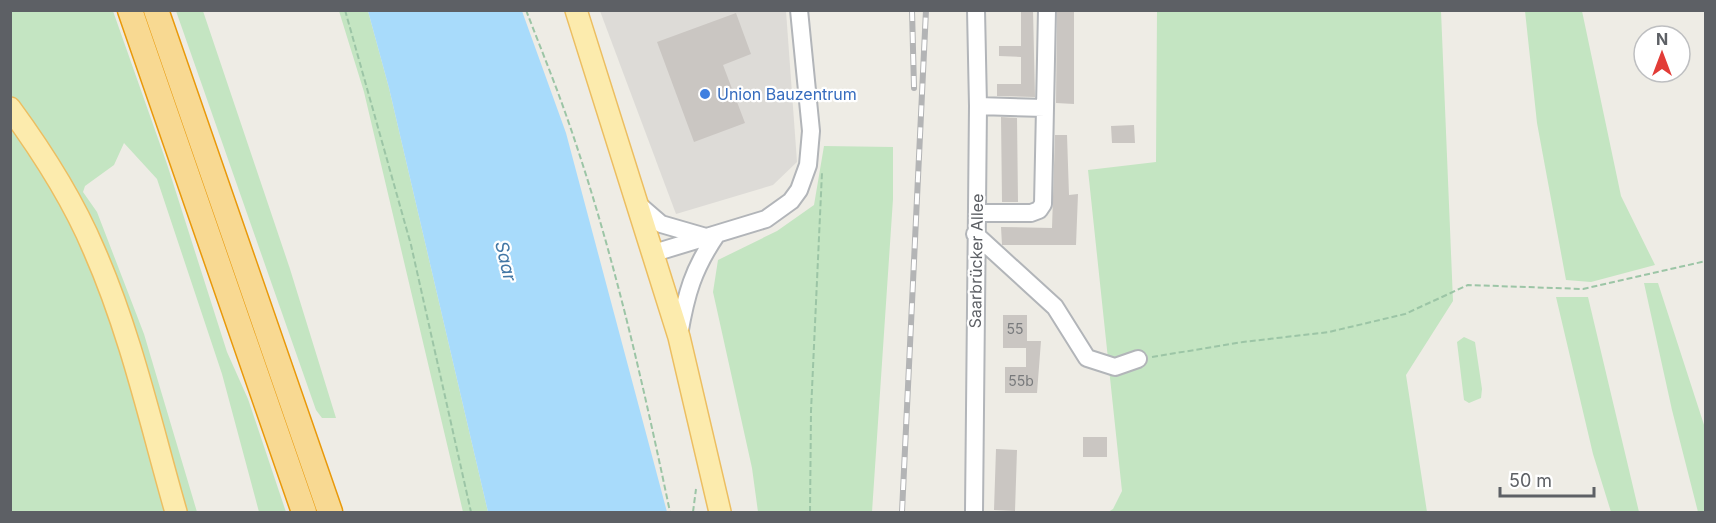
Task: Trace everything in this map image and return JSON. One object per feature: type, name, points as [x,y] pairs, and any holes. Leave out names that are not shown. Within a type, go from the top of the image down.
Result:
[{"type":"highway","points":[[130,10],[304,513]]},
{"type":"highway","points":[[156,10],[330,513]]},
{"type":"main road","points":[[576,10],[679,337],[720,513]]},
{"type":"main road","points":[[10,108],[60,182],[94,249],[128,344],[176,513]]},
{"type":"street","points":[[654,253],[766,219],[790,201],[804,177],[810,151],[799,10]]},
{"type":"street","name":"Saarbrücker Allee","points":[[974,513],[978,106],[976,10]]},
{"type":"street","points":[[977,213],[1031,213],[1039,210],[1043,204],[1047,10]]},
{"type":"street","points":[[978,106],[1045,108]]},
{"type":"street","points":[[639,205],[661,224],[712,236]]},
{"type":"street","points":[[975,234],[1054,307],[1087,358],[1115,367],[1138,359]]},
{"type":"street","points":[[679,337],[686,297],[694,271],[712,236]]},
{"type":"path","points":[[345,10],[411,245],[471,513]]},
{"type":"path","points":[[526,10],[566,113],[611,258],[670,513]]},
{"type":"path","points":[[810,151],[823,156],[811,411],[810,513]]},
{"type":"path","points":[[1138,359],[1243,342],[1329,333],[1405,314],[1468,285],[1583,289],[1706,261]]},
{"type":"shaded area","points":[[600,11],[786,11],[797,162],[773,185],[676,214]]},
{"type":"green space","points":[[10,11],[113,11],[167,164],[227,352],[248,399],[286,512],[259,512],[222,374],[157,179],[124,143],[114,165],[85,186],[83,192],[97,212],[144,334],[197,512],[11,512]]},
{"type":"green space","points":[[176,11],[203,11],[290,269],[336,418],[322,418],[316,410]]},
{"type":"green space","points":[[339,11],[368,11],[389,88],[488,512],[463,512],[364,92]]},
{"type":"green space","points":[[1157,11],[1441,11],[1453,301],[1406,375],[1427,512],[1108,512],[1113,509],[1122,491],[1088,170],[1156,162]]},
{"type":"green space","points":[[1525,11],[1582,11],[1621,196],[1655,265],[1591,282],[1566,280],[1537,123]]},
{"type":"green space","points":[[824,146],[893,147],[893,199],[872,512],[758,512],[752,468],[713,292],[718,260],[777,231],[814,205]]},
{"type":"green space","points":[[1644,283],[1658,283],[1705,428],[1705,512],[1698,512],[1672,410]]},
{"type":"green space","points":[[1556,297],[1588,297],[1639,512],[1611,512],[1593,454]]},
{"type":"green space","points":[[1464,337],[1475,342],[1482,389],[1481,398],[1469,403],[1464,400],[1457,342]]},
{"type":"water","name":"Saar","points":[[368,11],[522,11],[566,133],[667,512],[488,512],[389,88]]},
{"type":"building","points":[[1021,10],[1033,10],[1035,97],[997,96],[997,84],[1021,84],[1021,57],[999,56],[999,46],[1021,46]]},
{"type":"building","points":[[1057,10],[1074,10],[1074,104],[1056,103]]},
{"type":"building","name":"Union Bauzentrum","points":[[736,13],[751,54],[723,65],[745,123],[694,142],[657,42]]},
{"type":"building","points":[[1001,117],[1017,118],[1018,202],[1002,202]]},
{"type":"building","points":[[1134,125],[1135,143],[1112,143],[1111,126]]},
{"type":"building","points":[[1055,135],[1067,135],[1069,195],[1078,194],[1076,245],[1002,245],[1001,227],[1052,228]]},
{"type":"building","points":[[1003,315],[1027,315],[1027,341],[1041,341],[1037,393],[1005,393],[1005,367],[1026,367],[1026,348],[1003,348]]},
{"type":"building","points":[[1083,437],[1107,437],[1107,457],[1083,457]]},
{"type":"building","points":[[996,449],[1017,450],[1015,511],[994,510]]},
{"type":"railway","points":[[912,10],[914,88]]},
{"type":"railway","points":[[902,512],[926,10]]},
{"type":"place","name":"Union Bauzentrum","points":[[705,94]]}]
